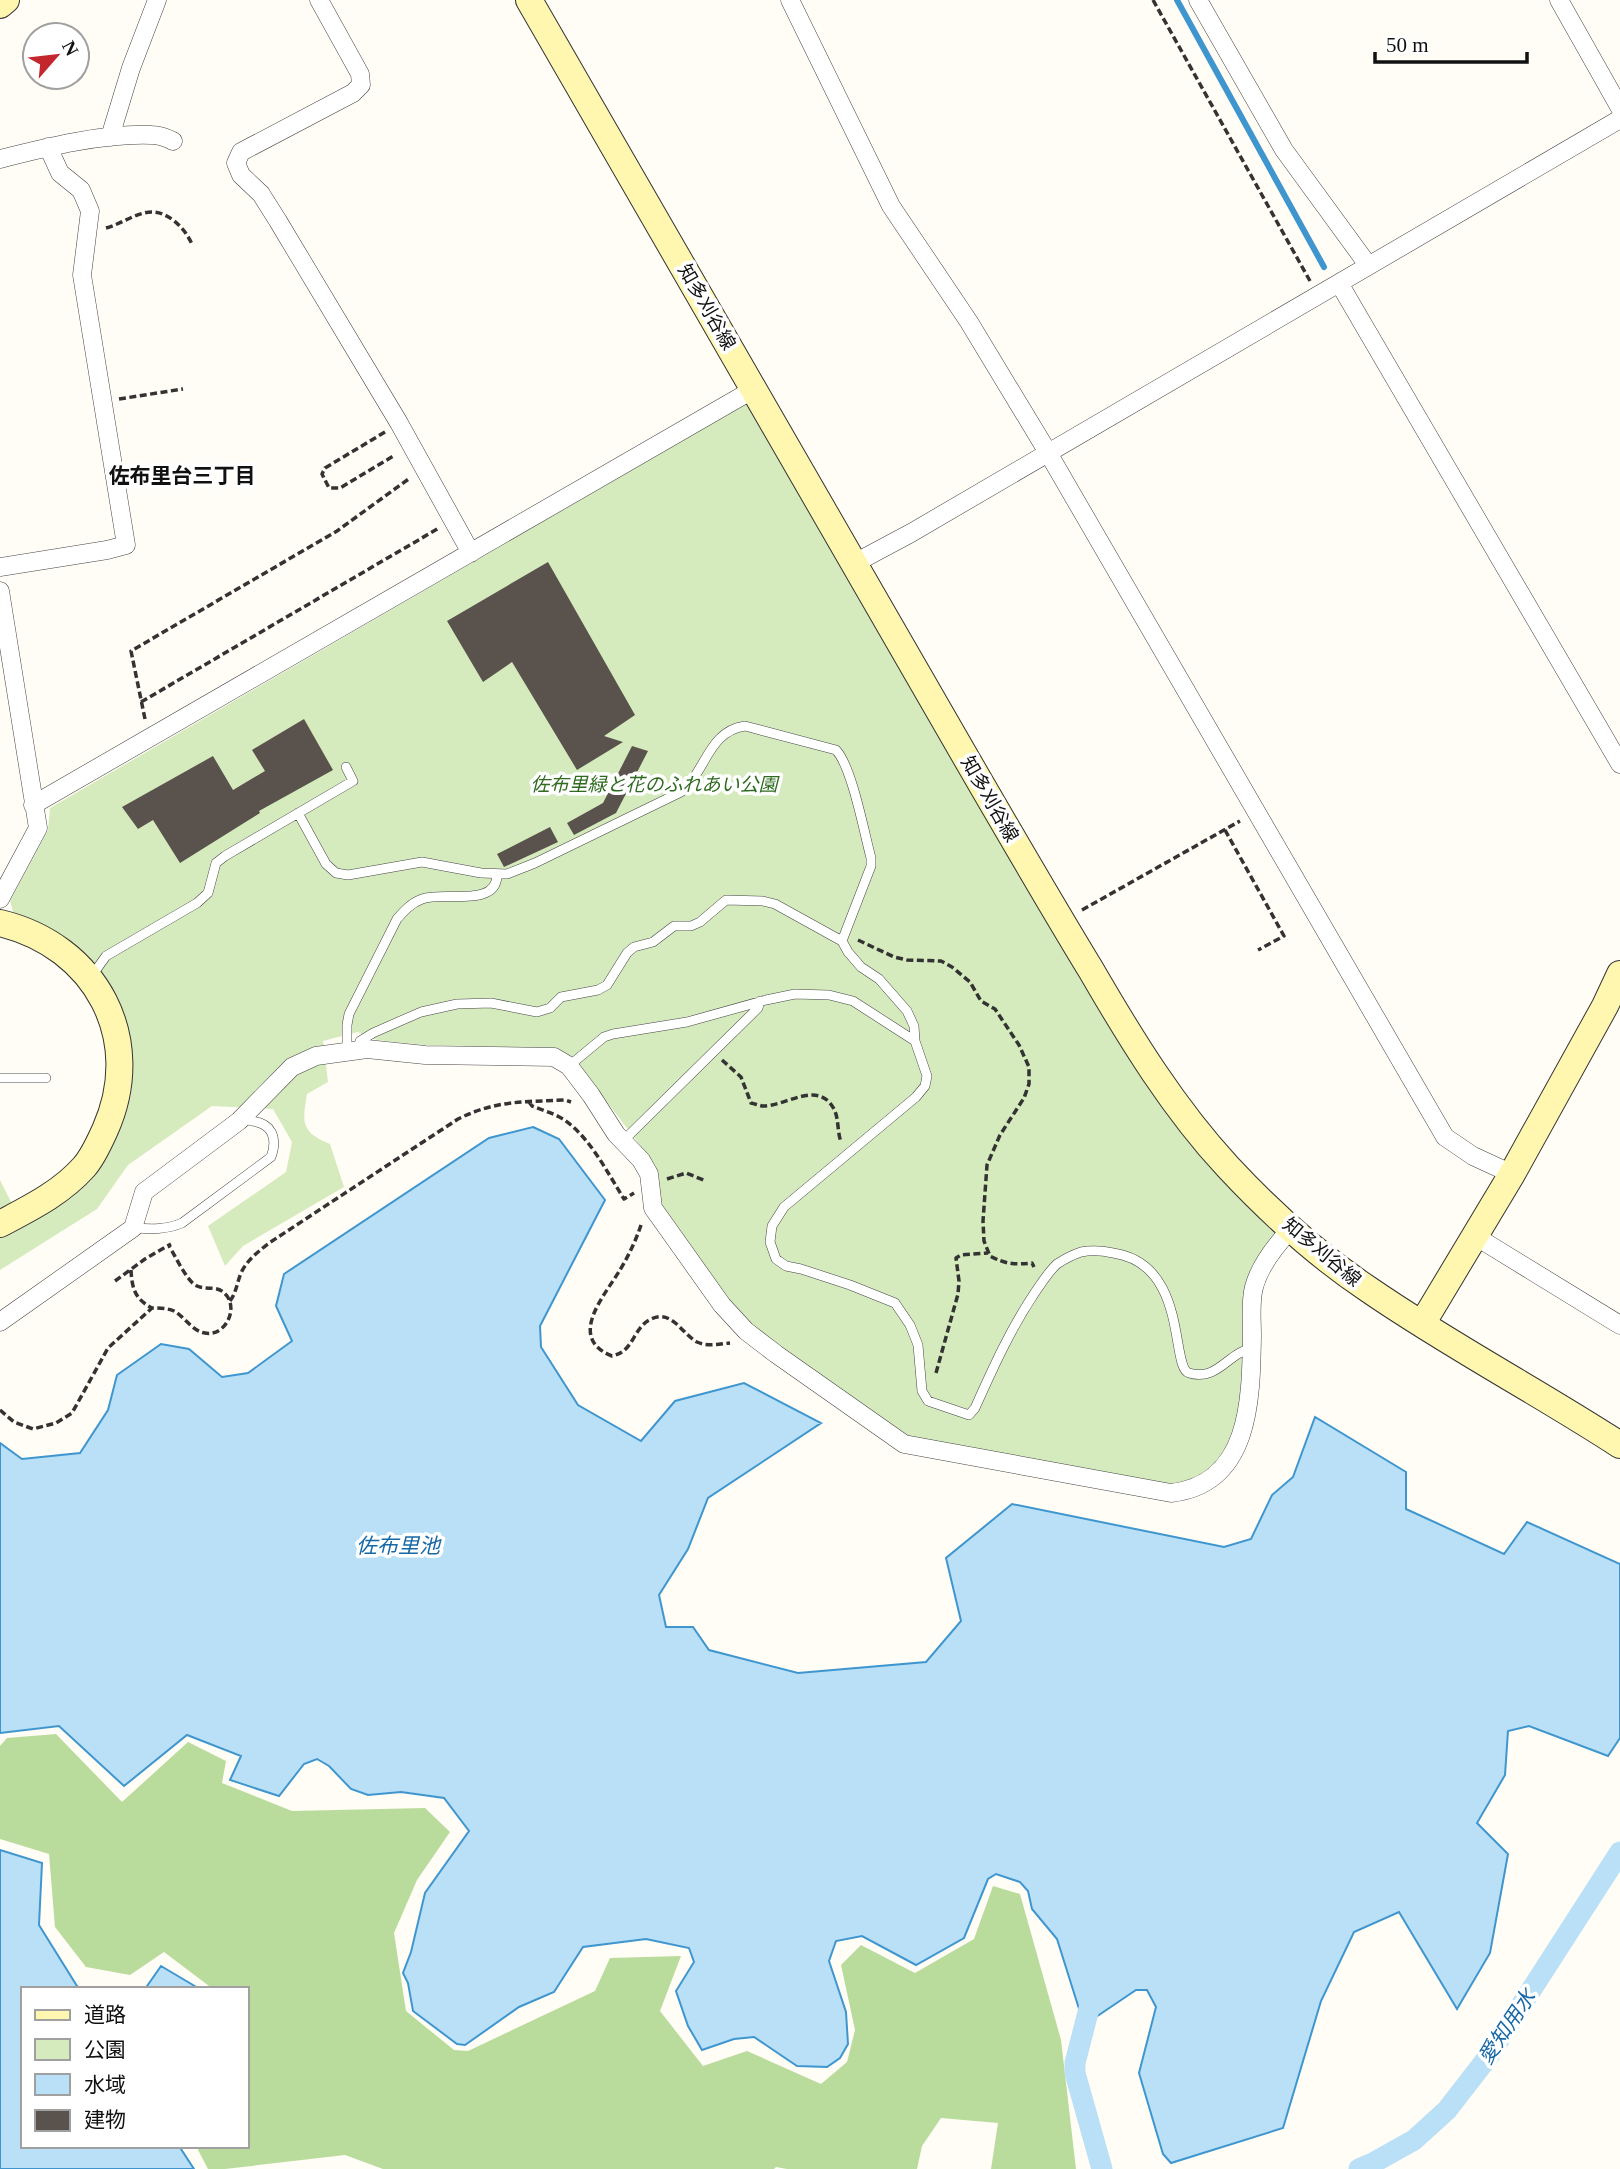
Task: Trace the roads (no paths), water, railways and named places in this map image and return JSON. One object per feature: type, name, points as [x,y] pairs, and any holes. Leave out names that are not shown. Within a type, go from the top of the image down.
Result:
[{"type":"street","points":[[0,5],[6,0]]},
{"type":"street","points":[[110,137],[131,68],[157,0]]},
{"type":"street","points":[[319,0],[360,74],[360,85],[353,93],[241,152],[236,163],[241,175],[261,194],[278,221],[399,424],[471,553]]},
{"type":"street","name":"知多刈谷線","points":[[529,0],[1062,922],[1128,1033],[1184,1114],[1227,1166],[1292,1229],[1364,1287],[1561,1406],[1620,1445]]},
{"type":"street","points":[[790,0],[891,206],[969,322],[1048,452],[1444,1137],[1473,1156],[1513,1174]]},
{"type":"street","points":[[1198,0],[1284,150],[1368,265]]},
{"type":"street","points":[[1559,0],[1620,108]]},
{"type":"street","points":[[853,564],[911,533],[1620,119]]},
{"type":"street","points":[[0,159],[48,147],[110,137],[155,135],[173,141]]},
{"type":"street","points":[[0,567],[107,551],[126,545],[82,275],[90,211],[80,190],[60,173],[48,147]]},
{"type":"street","points":[[1339,283],[1620,764]]},
{"type":"street","points":[[33,805],[754,389]]},
{"type":"street","points":[[0,591],[38,828],[0,899]]},
{"type":"street","points":[[0,923],[16,927],[52,944],[69,956],[91,978],[100,992],[116,1032],[120,1055],[119,1089],[113,1112],[86,1165],[68,1183],[37,1205],[0,1224]]},
{"type":"street","points":[[1422,1324],[1513,1174],[1620,974]]},
{"type":"street","points":[[0,1322],[133,1228],[144,1192],[246,1116],[292,1067],[316,1056],[368,1049],[425,1055],[554,1057],[569,1066],[615,1134],[641,1160],[649,1174],[653,1208],[722,1305],[752,1336],[904,1444],[1171,1493],[1185,1492],[1214,1478],[1228,1464],[1245,1428],[1254,1286],[1274,1246],[1292,1229]]},
{"type":"street","points":[[1475,1236],[1620,1325]]},
{"type":"lane","points":[[298,813],[326,864],[336,873],[348,875],[422,862],[454,869],[507,874],[681,792],[691,784],[707,753],[734,727],[745,726],[836,750],[847,769],[871,858],[871,866],[843,937],[848,953],[878,979],[907,1011],[914,1026],[915,1041],[927,1076],[925,1086],[916,1097],[784,1208],[772,1226],[770,1242],[776,1259],[786,1266],[850,1285],[895,1303],[910,1325],[918,1345],[922,1391],[928,1401],[969,1415],[975,1408],[1003,1345],[1038,1289],[1058,1264],[1082,1252],[1102,1251],[1128,1255],[1143,1264],[1160,1283],[1170,1301],[1183,1370],[1203,1374],[1214,1371],[1245,1350],[1252,1349]]},
{"type":"lane","points":[[91,978],[106,956],[197,903],[208,893],[216,863],[225,856],[353,781],[346,767]]},
{"type":"lane","points":[[352,1051],[347,1026],[349,1014],[397,919],[407,907],[420,899],[435,895],[471,897],[482,894],[497,883],[497,875]]},
{"type":"lane","points":[[352,1051],[360,1041],[373,1033],[421,1012],[457,1004],[491,1003],[537,1012],[550,1008],[561,997],[598,990],[607,985],[627,953],[635,947],[653,942],[674,926],[691,926],[700,922],[726,900],[775,904],[843,937]]},
{"type":"lane","points":[[569,1066],[604,1037],[613,1034],[687,1022],[760,1001],[795,995],[829,995],[853,1001],[915,1041]]},
{"type":"lane","points":[[623,1142],[758,1007],[760,1001]]},
{"type":"lane","points":[[0,1078],[46,1078]]},
{"type":"lane","points":[[133,1228],[169,1228],[182,1223],[271,1157],[275,1147],[270,1129],[263,1122],[251,1121],[246,1116]]},
{"type":"water","name":"佐布里池","points":[[533,1127],[559,1139],[605,1200],[540,1326],[541,1347],[578,1405],[641,1441],[675,1401],[744,1383],[821,1423],[708,1498],[688,1549],[659,1595],[666,1627],[693,1627],[709,1650],[798,1673],[926,1662],[961,1621],[946,1558],[1012,1504],[1224,1547],[1251,1539],[1272,1495],[1293,1477],[1315,1417],[1406,1472],[1406,1509],[1504,1554],[1527,1522],[1620,1564],[1620,1738],[1608,1756],[1529,1726],[1508,1731],[1505,1775],[1477,1823],[1508,1854],[1490,1953],[1457,2009],[1399,1912],[1354,1932],[1321,2001],[1283,2128],[1171,2163],[1163,2154],[1139,2073],[1156,2007],[1147,1990],[1136,1990],[1096,2017],[1080,2012],[1057,1939],[1032,1909],[1028,1891],[1020,1882],[996,1874],[988,1879],[964,1938],[916,1965],[862,1936],[836,1941],[829,1961],[846,2012],[848,2044],[840,2058],[827,2067],[797,2066],[754,2037],[734,2039],[702,2050],[688,2026],[676,1991],[694,1962],[689,1948],[646,1939],[583,1947],[554,1992],[519,2007],[465,2045],[457,2044],[413,2011],[408,1983],[403,1973],[411,1952],[425,1893],[469,1831],[444,1798],[401,1792],[368,1795],[351,1789],[329,1766],[317,1759],[304,1764],[279,1796],[230,1780],[241,1756],[187,1735],[124,1786],[59,1726],[0,1733],[0,1443],[22,1459],[80,1453],[108,1410],[117,1375],[161,1344],[189,1349],[222,1377],[248,1373],[292,1341],[276,1306],[284,1274],[489,1138]]},
{"type":"water","points":[[0,1850],[42,1863],[39,1925],[79,1987],[21,1987],[21,2148],[180,2148],[194,2169],[0,2169]]},
{"type":"water","points":[[161,1966],[196,1987],[146,1987]]},
{"type":"waterway","points":[[1177,0],[1324,267]]},
{"type":"waterway","name":"愛知用水","points":[[1359,2169],[1414,2140],[1447,2110],[1488,2057],[1620,1852]]},
{"type":"waterway","points":[[1094,1989],[1075,2063],[1075,2073],[1102,2169]]},
{"type":"district","name":"佐布里台三丁目","points":[[182,476]]},
{"type":"park label","name":"佐布里緑と花のふれあい公園","points":[[654,784]]}]
